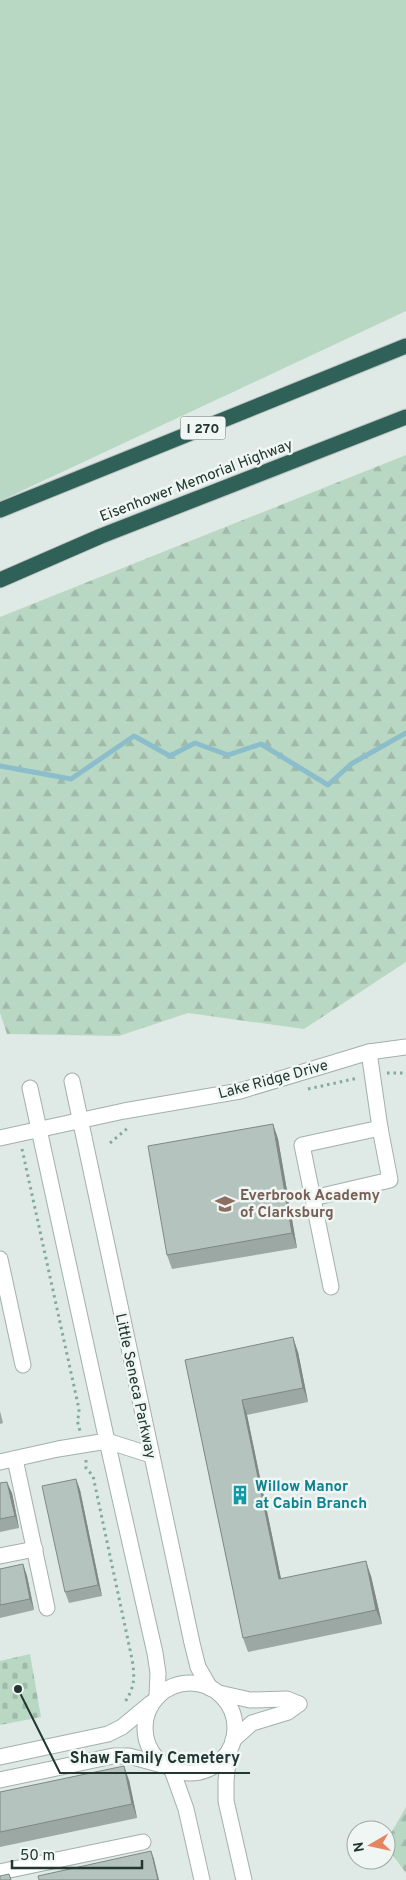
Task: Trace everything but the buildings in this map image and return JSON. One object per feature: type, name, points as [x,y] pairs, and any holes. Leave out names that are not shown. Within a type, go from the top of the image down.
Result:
[{"type":"highway","name":"I 270","points":[[0,510],[406,346]]},
{"type":"highway","name":"Eisenhower Memorial Highway","points":[[0,580],[101,536],[406,417]]},
{"type":"street","name":"Lake Ridge Drive","points":[[0,1138],[124,1111],[240,1091],[369,1052],[406,1047]]},
{"type":"street","points":[[313,1198],[390,1180],[369,1052]]},
{"type":"street","name":"Little Seneca Parkway","points":[[72,1081],[198,1667],[214,1690]]},
{"type":"street","points":[[30,1088],[155,1653],[158,1673],[155,1700],[146,1715],[144,1729],[147,1743],[154,1756],[168,1768],[186,1809],[202,1880]]},
{"type":"street","points":[[331,1287],[302,1145],[380,1128]]},
{"type":"street","points":[[0,1259],[4,1297],[23,1365]]},
{"type":"street","points":[[48,1608],[35,1549],[7,1461],[107,1441],[151,1455]]},
{"type":"street","points":[[0,1556],[35,1549]]},
{"type":"street","points":[[0,1757],[108,1734],[122,1727],[169,1688],[182,1683],[197,1683],[250,1700],[287,1700],[299,1704],[288,1712],[252,1723],[232,1745],[221,1761],[204,1771],[185,1774],[129,1756],[112,1756],[0,1780]]},
{"type":"street","points":[[214,1690],[228,1703],[233,1714],[235,1727],[226,1781],[226,1801],[244,1880]]},
{"type":"street","points":[[0,1872],[28,1873],[143,1842]]},
{"type":"path","points":[[18,1134],[79,1409],[80,1415],[76,1420],[81,1435]]},
{"type":"path","points":[[86,1458],[86,1468],[93,1476],[134,1675],[134,1688],[122,1706]]},
{"type":"green space","points":[[0,0],[406,0],[406,311],[0,501]]},
{"type":"green space","points":[[406,455],[406,962],[304,1029],[188,1013],[119,1036],[7,1034],[0,1013],[0,617]]},
{"type":"green space","points":[[30,1654],[41,1717],[0,1725],[0,1661]]},
{"type":"green space","points":[[406,1807],[406,1873],[396,1860],[396,1824]]},
{"type":"waterway","points":[[0,766],[71,779],[134,736],[170,756],[195,743],[228,755],[261,744],[328,785],[351,764],[406,733]]},
{"type":"place","name":"Everbrook Academy of Clarksburg","points":[[225,1204]]},
{"type":"place","name":"Willow Manor at Cabin Branch","points":[[240,1495]]},
{"type":"place","name":"Shaw Family Cemetery","points":[[18,1689]]}]
